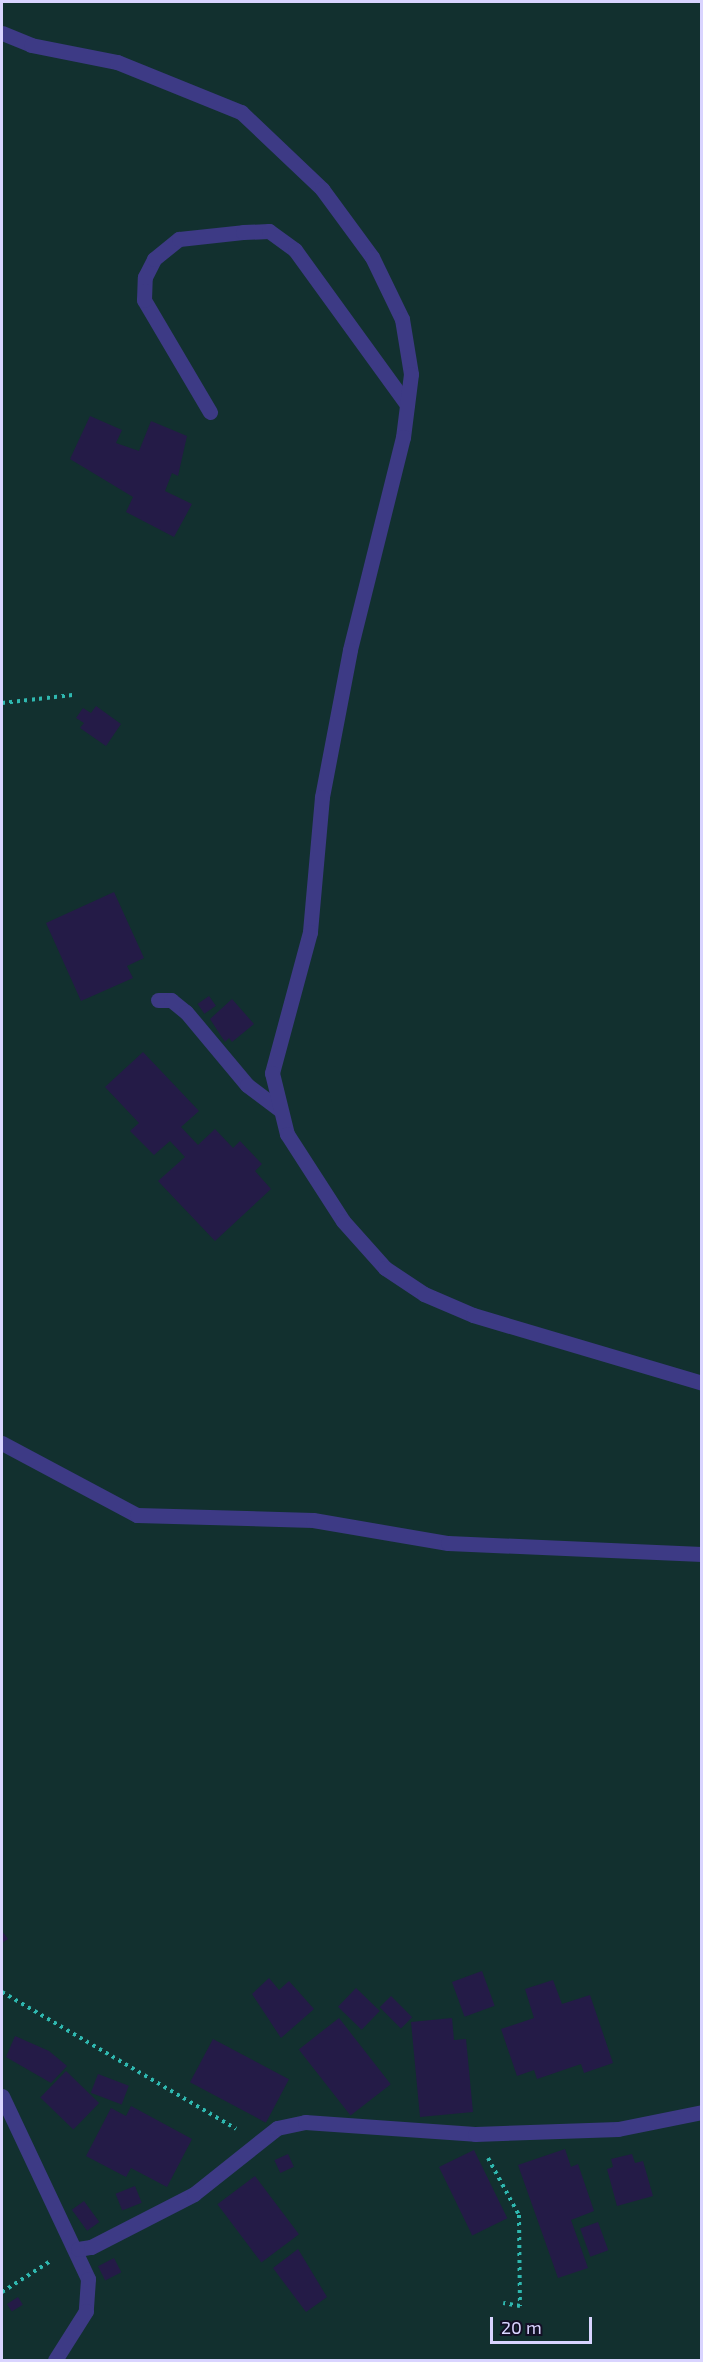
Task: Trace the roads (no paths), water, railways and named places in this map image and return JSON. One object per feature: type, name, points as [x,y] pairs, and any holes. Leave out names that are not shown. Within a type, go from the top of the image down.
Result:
[{"type":"street","points":[[2,33],[32,45],[117,62],[203,93],[241,112],[271,136],[322,189],[372,257],[402,319],[411,374],[407,405],[322,797],[310,932],[272,1073],[279,1109],[303,1163],[343,1221],[385,1268],[424,1294],[473,1315],[702,1383]]},
{"type":"street","points":[[210,412],[144,300],[145,277],[154,259],[179,239],[269,231],[295,250],[407,405]]},
{"type":"street","points":[[158,1000],[171,1000],[186,1012],[247,1084],[279,1109]]},
{"type":"street","points":[[2,1443],[137,1515],[313,1520],[448,1543],[702,1554]]},
{"type":"street","points":[[2,2096],[78,2248],[87,2278],[86,2311],[55,2361]]},
{"type":"street","points":[[78,2248],[91,2247],[195,2194],[278,2128],[305,2122],[475,2134],[618,2129],[702,2112]]}]
